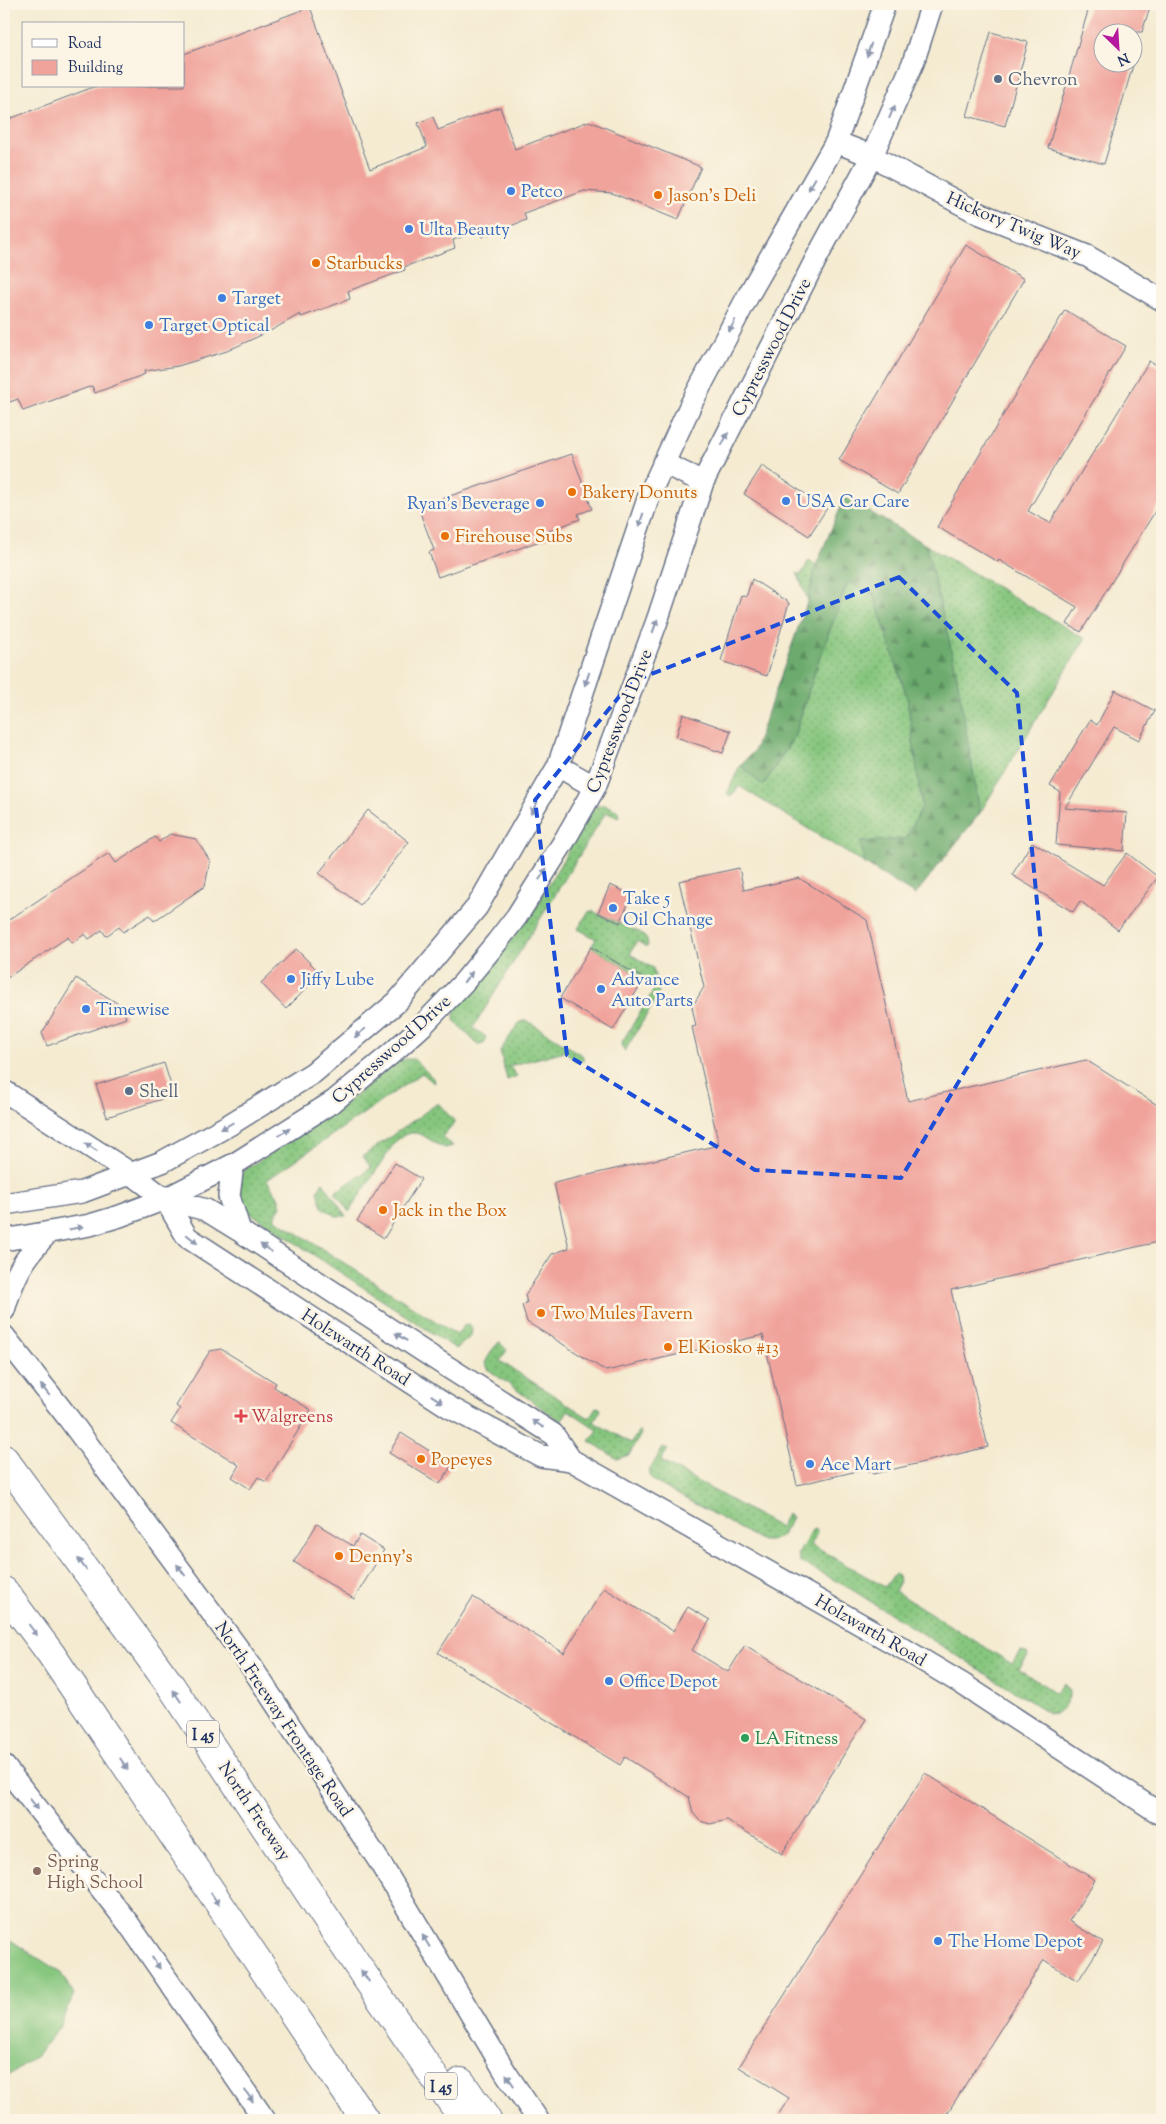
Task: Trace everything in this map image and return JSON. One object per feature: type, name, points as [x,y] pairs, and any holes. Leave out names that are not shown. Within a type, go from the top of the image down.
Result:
[{"type":"highway","name":"North Freeway","points":[[4,1458],[171,1686],[364,1975],[464,2120]]},
{"type":"highway","points":[[4,1591],[51,1654],[365,2120]]},
{"type":"highway","points":[[244,1942],[346,2120]]},
{"type":"highway","points":[[418,2052],[450,2067],[487,2120]]},
{"type":"main road","name":"Cypresswood Drive","points":[[4,1204],[82,1192],[162,1162],[314,1073],[397,1002],[476,907],[558,766],[650,493],[691,404],[749,294],[836,142],[885,4]]},
{"type":"main road","name":"Cypresswood Drive","points":[[4,1240],[47,1234],[120,1216],[165,1199],[233,1164],[334,1101],[400,1046],[439,1008],[464,982],[517,916],[563,843],[595,787],[657,621],[703,482],[817,257],[872,156],[913,63],[932,4]]},
{"type":"main road","name":"Hickory Twig Way","points":[[836,142],[872,156],[978,213],[1087,256],[1162,300]]},
{"type":"main road","points":[[663,463],[703,482]]},
{"type":"main road","points":[[558,766],[595,787]]},
{"type":"main road","name":"Holzwarth Road","points":[[4,1091],[132,1174],[165,1199],[206,1210],[240,1231],[553,1434],[570,1460]]},
{"type":"main road","points":[[233,1164],[229,1196],[240,1231]]},
{"type":"main road","name":"Holzwarth Road","points":[[165,1199],[187,1237],[449,1407],[541,1456],[570,1460],[912,1654],[964,1685],[1162,1815]]},
{"type":"main road","points":[[4,1310],[15,1275],[33,1248],[47,1234]]},
{"type":"main road","name":"North Freeway Frontage Road","points":[[4,1336],[69,1419],[251,1666],[378,1861],[506,2073],[538,2120]]},
{"type":"main road","points":[[4,1766],[128,1923],[265,2120]]},
{"type":"highlighted area","points":[[899,577],[1017,693],[1041,944],[901,1178],[755,1170],[567,1055],[535,800],[631,682]]},
{"type":"green space","points":[[845,497],[926,545],[955,666],[980,813],[915,895],[865,864],[860,842],[905,839],[922,807],[907,697],[874,596],[848,582],[818,662],[794,737],[763,786],[740,765],[754,751],[808,600],[816,565]]},
{"type":"green space","points":[[926,545],[1085,639],[980,813],[955,666]]},
{"type":"green space","points":[[809,560],[816,565],[808,600],[797,573],[801,575]]},
{"type":"green space","points":[[848,581],[874,596],[907,697],[923,808],[906,839],[861,842],[865,864],[739,786],[731,797],[727,794],[740,765],[763,786],[794,737],[818,662]]},
{"type":"green space","points":[[605,805],[617,810],[618,818],[606,812],[473,1028],[485,1036],[486,1040],[484,1044],[477,1044],[454,1020],[455,1006],[494,962],[535,908],[593,808]]},
{"type":"green space","points":[[592,911],[641,933],[647,940],[648,946],[646,947],[637,941],[630,954],[653,968],[659,994],[625,1051],[621,1045],[622,1042],[655,988],[644,979],[591,947],[596,939],[578,929],[588,912]]},
{"type":"green space","points":[[528,1021],[583,1056],[583,1060],[576,1062],[565,1051],[509,1066],[517,1076],[507,1080],[500,1051],[519,1023]]},
{"type":"green space","points":[[400,1059],[414,1059],[433,1078],[434,1083],[422,1073],[267,1180],[278,1196],[281,1206],[274,1218],[457,1335],[463,1326],[469,1324],[472,1328],[471,1336],[456,1349],[246,1210],[239,1201],[237,1179],[246,1169],[337,1110]]},
{"type":"green space","points":[[438,1103],[455,1122],[442,1137],[453,1146],[445,1148],[415,1133],[402,1136],[395,1142],[349,1212],[335,1192],[371,1168],[363,1156]]},
{"type":"green space","points":[[323,1182],[346,1216],[336,1216],[322,1207],[318,1190]]},
{"type":"green space","points":[[499,1342],[507,1350],[500,1361],[589,1418],[596,1407],[600,1408],[601,1410],[594,1422],[631,1443],[639,1431],[641,1434],[629,1455],[617,1459],[590,1441],[598,1430],[568,1410],[561,1422],[489,1370],[485,1363]]},
{"type":"green space","points":[[663,1448],[668,1449],[661,1461],[772,1523],[780,1527],[787,1514],[792,1517],[781,1537],[770,1541],[762,1541],[655,1482],[649,1476],[650,1469]]},
{"type":"green space","points":[[815,1529],[817,1533],[811,1545],[885,1587],[894,1574],[897,1575],[900,1581],[895,1591],[1012,1664],[1020,1652],[1027,1653],[1028,1656],[1019,1669],[1056,1693],[1064,1683],[1070,1691],[1066,1704],[1055,1714],[1049,1713],[849,1588],[800,1562],[798,1554],[812,1530]]},
{"type":"green space","points":[[4,1936],[60,1972],[74,1994],[59,2027],[37,2055],[4,2079]]},
{"type":"building","points":[[1090,4],[1151,4],[1144,26],[1144,22],[1094,22],[1094,72],[1131,72],[1104,164],[1048,148]]},
{"type":"building","points":[[310,7],[370,169],[427,147],[418,123],[433,117],[438,130],[500,107],[515,149],[589,121],[701,167],[678,220],[612,193],[584,191],[524,213],[526,220],[482,237],[479,231],[453,240],[455,248],[404,267],[405,270],[348,291],[350,299],[301,317],[300,314],[272,330],[227,351],[178,366],[144,371],[145,374],[95,393],[92,386],[23,411],[18,399],[4,404],[4,121],[91,88],[185,88],[185,54]]},
{"type":"building","name":"Chevron","points":[[991,32],[1028,42],[1005,126],[967,116]]},
{"type":"building","points":[[966,245],[1024,279],[898,494],[839,460]]},
{"type":"building","points":[[1065,310],[1126,346],[1028,511],[1050,523],[1149,361],[1162,369],[1162,500],[1081,632],[1067,624],[1077,607],[999,560],[998,562],[937,527]]},
{"type":"building","points":[[572,454],[592,509],[578,514],[580,519],[549,531],[551,537],[438,577],[429,552],[434,550],[418,507]]},
{"type":"building","name":"USA Car Care","points":[[762,466],[827,508],[809,536],[744,494]]},
{"type":"building","points":[[752,579],[789,603],[767,676],[721,661],[741,595],[746,597]]},
{"type":"building","points":[[1115,690],[1155,711],[1139,740],[1114,727],[1065,808],[1127,813],[1124,851],[1056,845],[1060,792],[1050,786],[1090,720],[1097,725]]},
{"type":"building","points":[[683,714],[731,731],[723,753],[676,737]]},
{"type":"building","points":[[368,810],[409,842],[360,905],[319,873]]},
{"type":"building","points":[[170,834],[196,839],[210,861],[205,886],[154,921],[150,915],[123,932],[119,927],[106,936],[102,930],[89,939],[85,934],[72,943],[68,937],[4,980],[4,923],[109,853],[116,863],[155,837],[159,842]]},
{"type":"building","points":[[1032,842],[1103,885],[1127,853],[1158,877],[1118,930],[1080,901],[1073,912],[1012,875]]},
{"type":"building","points":[[739,868],[744,890],[799,878],[867,920],[908,1101],[1086,1060],[1162,1108],[1162,1241],[951,1290],[988,1447],[873,1474],[866,1469],[797,1485],[763,1335],[606,1371],[527,1322],[522,1305],[527,1303],[525,1295],[552,1254],[569,1248],[554,1183],[719,1145],[692,1027],[696,1026],[692,1007],[704,987],[679,881]]},
{"type":"building","name":"Take 5 Oil Change","points":[[610,885],[632,895],[620,923],[598,913]]},
{"type":"building","name":"Advance Auto Parts","points":[[591,947],[644,979],[613,1030],[560,998]]},
{"type":"building","name":"Jiffy Lube","points":[[296,949],[321,974],[286,1009],[261,983]]},
{"type":"building","points":[[76,978],[122,1006],[126,1018],[47,1046],[42,1033]]},
{"type":"building","points":[[164,1063],[174,1095],[107,1117],[96,1085]]},
{"type":"building","name":"Jack in the Box","points":[[395,1163],[421,1179],[384,1238],[357,1221]]},
{"type":"building","name":"Walgreens","points":[[221,1349],[276,1383],[274,1387],[311,1410],[266,1482],[258,1477],[250,1489],[232,1477],[239,1465],[171,1423],[180,1409],[176,1406],[210,1351]]},
{"type":"building","name":"Popeyes","points":[[401,1433],[452,1465],[440,1484],[389,1453]]},
{"type":"building","name":"Denny's","points":[[317,1524],[353,1546],[360,1535],[384,1550],[354,1599],[294,1562]]},
{"type":"building","points":[[604,1588],[673,1631],[688,1607],[710,1620],[692,1650],[728,1672],[745,1645],[866,1719],[782,1854],[727,1820],[710,1824],[700,1821],[693,1813],[689,1797],[625,1757],[620,1765],[438,1653],[473,1597],[564,1653]]},
{"type":"building","name":"The Home Depot","points":[[925,1773],[1095,1880],[1069,1921],[1103,1942],[1078,1981],[1044,1960],[943,2120],[775,2120],[789,2098],[739,2067]]},
{"type":"place","name":"Chevron","points":[[998,79]]},
{"type":"place","name":"Petco","points":[[511,191]]},
{"type":"place","name":"Jason's Deli","points":[[658,195]]},
{"type":"place","name":"Ulta Beauty","points":[[409,229]]},
{"type":"place","name":"Starbucks","points":[[316,263]]},
{"type":"place","name":"Target","points":[[222,298]]},
{"type":"place","name":"Target Optical","points":[[149,325]]},
{"type":"place","name":"Bakery Donuts","points":[[572,492]]},
{"type":"place","name":"USA Car Care","points":[[786,501]]},
{"type":"place","name":"Ryan's Beverage","points":[[540,503]]},
{"type":"place","name":"Firehouse Subs","points":[[445,536]]},
{"type":"place","name":"Take 5 Oil Change","points":[[613,908]]},
{"type":"place","name":"Jiffy Lube","points":[[291,979]]},
{"type":"place","name":"Advance Auto Parts","points":[[601,989]]},
{"type":"place","name":"Timewise","points":[[86,1009]]},
{"type":"place","name":"Shell","points":[[129,1091]]},
{"type":"place","name":"Jack in the Box","points":[[383,1210]]},
{"type":"place","name":"Two Mules Tavern","points":[[541,1313]]},
{"type":"place","name":"El Kiosko #13","points":[[668,1347]]},
{"type":"place","name":"Walgreens","points":[[241,1416]]},
{"type":"place","name":"Popeyes","points":[[421,1459]]},
{"type":"place","name":"Ace Mart","points":[[810,1464]]},
{"type":"place","name":"Denny's","points":[[339,1556]]},
{"type":"place","name":"Office Depot","points":[[609,1681]]},
{"type":"place","name":"LA Fitness","points":[[745,1738]]},
{"type":"place","name":"Spring High School","points":[[37,1871]]},
{"type":"place","name":"The Home Depot","points":[[938,1941]]}]
